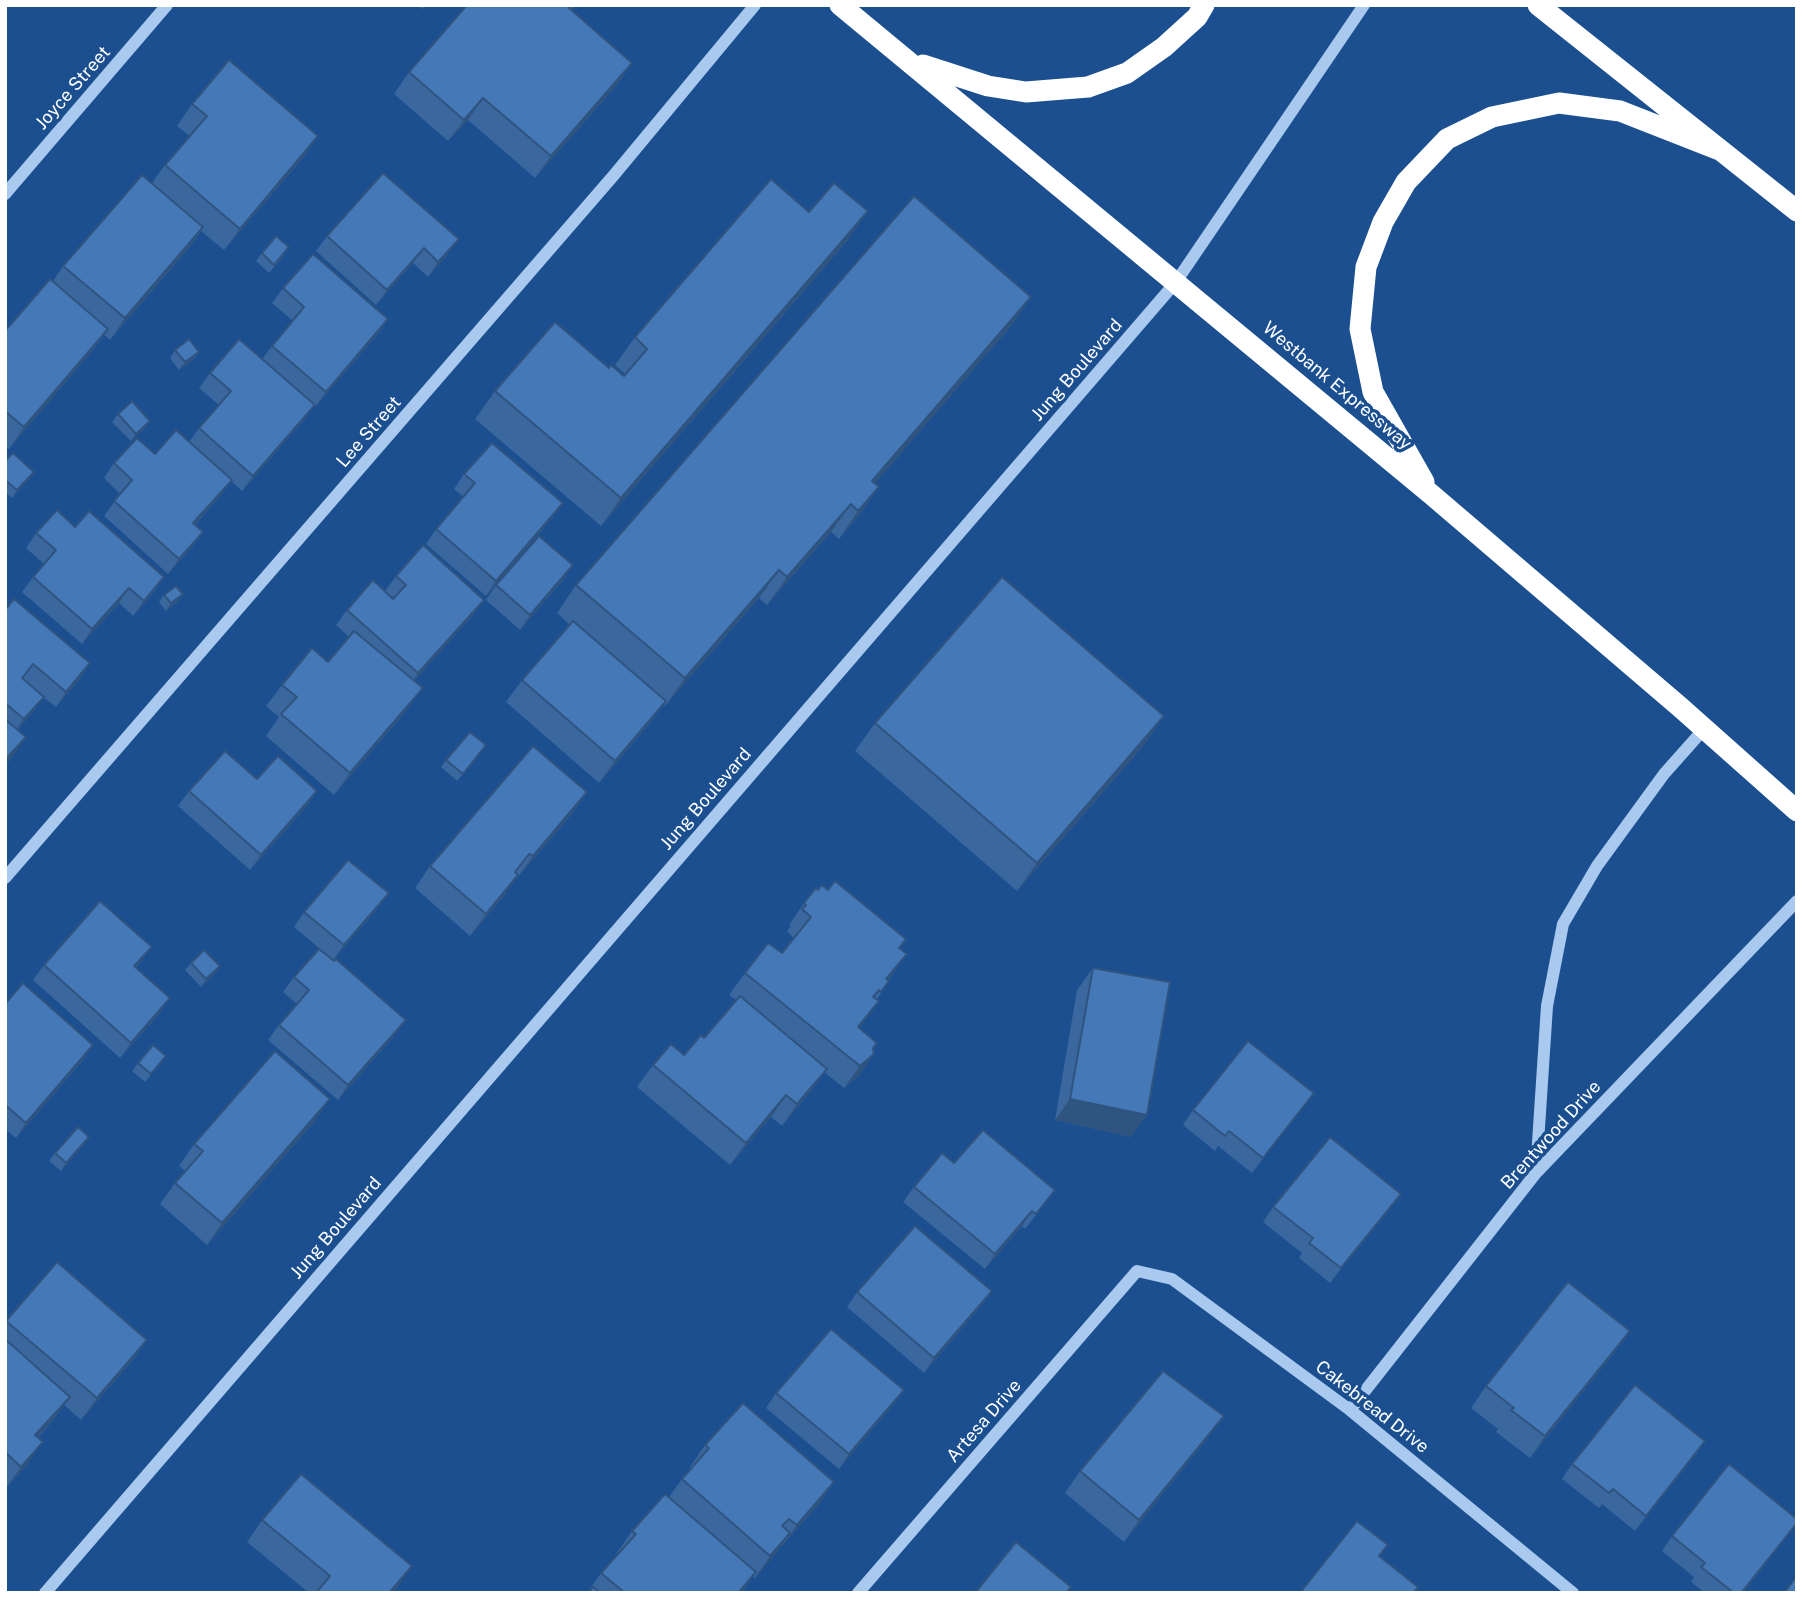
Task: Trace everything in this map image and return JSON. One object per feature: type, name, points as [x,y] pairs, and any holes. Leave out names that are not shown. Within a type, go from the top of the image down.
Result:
[{"type":"highway","name":"Westbank Expressway","points":[[840,5],[911,61],[1432,495],[1797,811]]},
{"type":"highway","points":[[911,61],[988,86],[1026,92],[1087,87],[1127,73],[1164,47],[1197,17],[1204,5]]},
{"type":"highway","points":[[1538,5],[1797,211]]},
{"type":"highway","points":[[1432,495],[1373,392],[1360,329],[1366,267],[1383,222],[1406,181],[1447,139],[1492,117],[1559,103],[1620,111],[1721,151]]},
{"type":"street","name":"Joyce Street","points":[[5,194],[167,5]]},
{"type":"street","name":"Lee Street","points":[[5,878],[598,194],[755,5]]},
{"type":"street","name":"Jung Boulevard","points":[[45,1593],[1176,282],[1364,5]]},
{"type":"street","points":[[1536,1173],[1546,1006],[1563,923],[1597,866],[1664,774],[1704,729]]},
{"type":"street","name":"Brentwood Drive","points":[[1350,1410],[1536,1173],[1797,901]]},
{"type":"street","name":"Cakebread Drive","points":[[1137,1271],[1172,1279],[1350,1410],[1573,1593]]},
{"type":"street","name":"Artesa Drive","points":[[858,1593],[1137,1271]]},
{"type":"building","points":[[467,5],[572,5],[569,8],[632,63],[551,156],[483,98],[464,120],[409,72]]},
{"type":"building","points":[[229,60],[318,136],[240,229],[165,165],[207,116],[192,104]]},
{"type":"building","points":[[383,173],[459,239],[438,262],[424,248],[387,290],[327,236]]},
{"type":"building","points":[[142,175],[203,227],[125,318],[63,266]]},
{"type":"building","points":[[771,179],[809,212],[834,183],[868,211],[621,498],[495,391],[555,322],[609,368],[611,365],[624,376],[647,349],[635,337]]},
{"type":"building","points":[[914,196],[1031,297],[872,481],[879,487],[858,511],[851,504],[787,577],[779,570],[685,678],[576,585]]},
{"type":"building","points":[[276,236],[289,247],[274,265],[262,253]]},
{"type":"building","points":[[313,254],[388,319],[326,392],[272,346],[304,307],[283,288]]},
{"type":"building","points":[[50,279],[108,329],[24,427],[5,411],[5,331]]},
{"type":"building","points":[[189,339],[199,352],[185,362],[175,350]]},
{"type":"building","points":[[239,339],[315,405],[253,476],[199,428],[231,391],[210,373]]},
{"type":"building","points":[[132,401],[150,421],[136,434],[118,414]]},
{"type":"building","points":[[176,430],[232,480],[193,523],[203,532],[179,559],[114,501],[132,480],[114,463],[137,438],[155,454]]},
{"type":"building","points":[[492,443],[563,503],[496,581],[436,529],[475,483],[464,474]]},
{"type":"building","points":[[13,453],[34,472],[17,490],[5,480],[5,461]]},
{"type":"building","points":[[57,510],[75,527],[89,511],[164,577],[144,601],[129,588],[92,629],[33,577],[56,550],[36,533]]},
{"type":"building","points":[[539,536],[573,565],[530,615],[496,585]]},
{"type":"building","points":[[423,545],[484,600],[418,673],[347,610],[373,580],[393,599],[406,585],[396,576]]},
{"type":"building","points":[[1002,577],[1164,716],[1037,863],[875,723]]},
{"type":"building","points":[[176,586],[183,594],[171,603],[164,595]]},
{"type":"building","points":[[14,599],[90,663],[66,692],[33,664],[22,678],[44,697],[24,719],[5,703],[5,610]]},
{"type":"building","points":[[573,621],[666,701],[615,761],[522,680]]},
{"type":"building","points":[[354,631],[423,688],[350,773],[281,714],[297,697],[282,685],[312,648],[328,662]]},
{"type":"building","points":[[5,719],[26,737],[5,760]]},
{"type":"building","points":[[470,732],[486,745],[463,774],[446,760]]},
{"type":"building","points":[[533,746],[587,792],[533,856],[529,854],[515,872],[518,875],[486,914],[430,866]]},
{"type":"building","points":[[225,751],[257,779],[278,756],[317,791],[261,855],[189,791]]},
{"type":"building","points":[[348,860],[389,893],[344,945],[304,912]]},
{"type":"building","points":[[835,881],[906,939],[899,948],[907,954],[886,979],[889,981],[881,992],[879,990],[873,997],[879,1001],[858,1027],[877,1043],[873,1048],[874,1054],[860,1066],[745,973],[768,943],[782,953],[811,917],[802,909],[806,905],[804,903],[816,888],[818,890],[822,885],[828,890]]},
{"type":"building","points":[[100,901],[152,947],[134,966],[170,998],[131,1043],[44,965]]},
{"type":"building","points":[[319,949],[334,961],[336,959],[406,1020],[348,1085],[279,1025],[309,990],[294,977]]},
{"type":"building","points":[[204,950],[220,966],[206,979],[191,963]]},
{"type":"building","points":[[1093,968],[1170,982],[1147,1115],[1070,1099]]},
{"type":"building","points":[[23,983],[93,1045],[26,1123],[5,1105],[5,1004]]},
{"type":"building","points":[[740,996],[827,1069],[797,1104],[786,1095],[746,1143],[653,1065],[671,1044],[684,1055],[701,1035],[704,1038]]},
{"type":"building","points":[[1248,1041],[1314,1093],[1263,1158],[1229,1131],[1225,1136],[1193,1110]]},
{"type":"building","points":[[153,1045],[166,1056],[151,1074],[138,1063]]},
{"type":"building","points":[[275,1051],[330,1099],[222,1223],[175,1183],[203,1151],[194,1144]]},
{"type":"building","points":[[78,1127],[89,1137],[66,1163],[55,1153]]},
{"type":"building","points":[[983,1130],[1055,1190],[1036,1214],[1032,1211],[995,1254],[914,1187],[942,1153],[954,1163]]},
{"type":"building","points":[[1330,1137],[1401,1194],[1341,1268],[1309,1243],[1313,1238],[1273,1207]]},
{"type":"building","points":[[915,1226],[992,1291],[934,1358],[857,1292]]},
{"type":"building","points":[[57,1262],[147,1340],[97,1398],[6,1321]]},
{"type":"building","points":[[1568,1282],[1630,1331],[1545,1436],[1511,1410],[1514,1408],[1486,1386]]},
{"type":"building","points":[[831,1329],[904,1390],[849,1454],[776,1393]]},
{"type":"building","points":[[5,1339],[70,1397],[35,1435],[43,1442],[21,1467],[5,1452]]},
{"type":"building","points":[[1163,1371],[1224,1416],[1139,1520],[1080,1471]]},
{"type":"building","points":[[1635,1385],[1705,1441],[1646,1516],[1613,1489],[1609,1493],[1572,1464]]},
{"type":"building","points":[[743,1403],[834,1482],[797,1525],[789,1519],[782,1526],[790,1533],[770,1556],[682,1479],[709,1448],[705,1445]]},
{"type":"building","points":[[1729,1464],[1797,1519],[1797,1523],[1741,1593],[1734,1593],[1701,1567],[1705,1563],[1672,1536]]},
{"type":"building","points":[[301,1474],[412,1566],[389,1593],[316,1593],[330,1576],[262,1520]]},
{"type":"building","points":[[665,1494],[756,1572],[738,1593],[625,1593],[601,1573],[636,1534],[632,1531]]},
{"type":"building","points":[[1357,1521],[1388,1545],[1379,1556],[1418,1587],[1415,1591],[1417,1593],[1300,1593]]},
{"type":"building","points":[[1016,1542],[1071,1587],[1066,1593],[975,1593]]},
{"type":"building","points":[[1797,1576],[1797,1593],[1784,1593]]},
{"type":"building","points":[[593,1587],[600,1593],[588,1593]]}]
